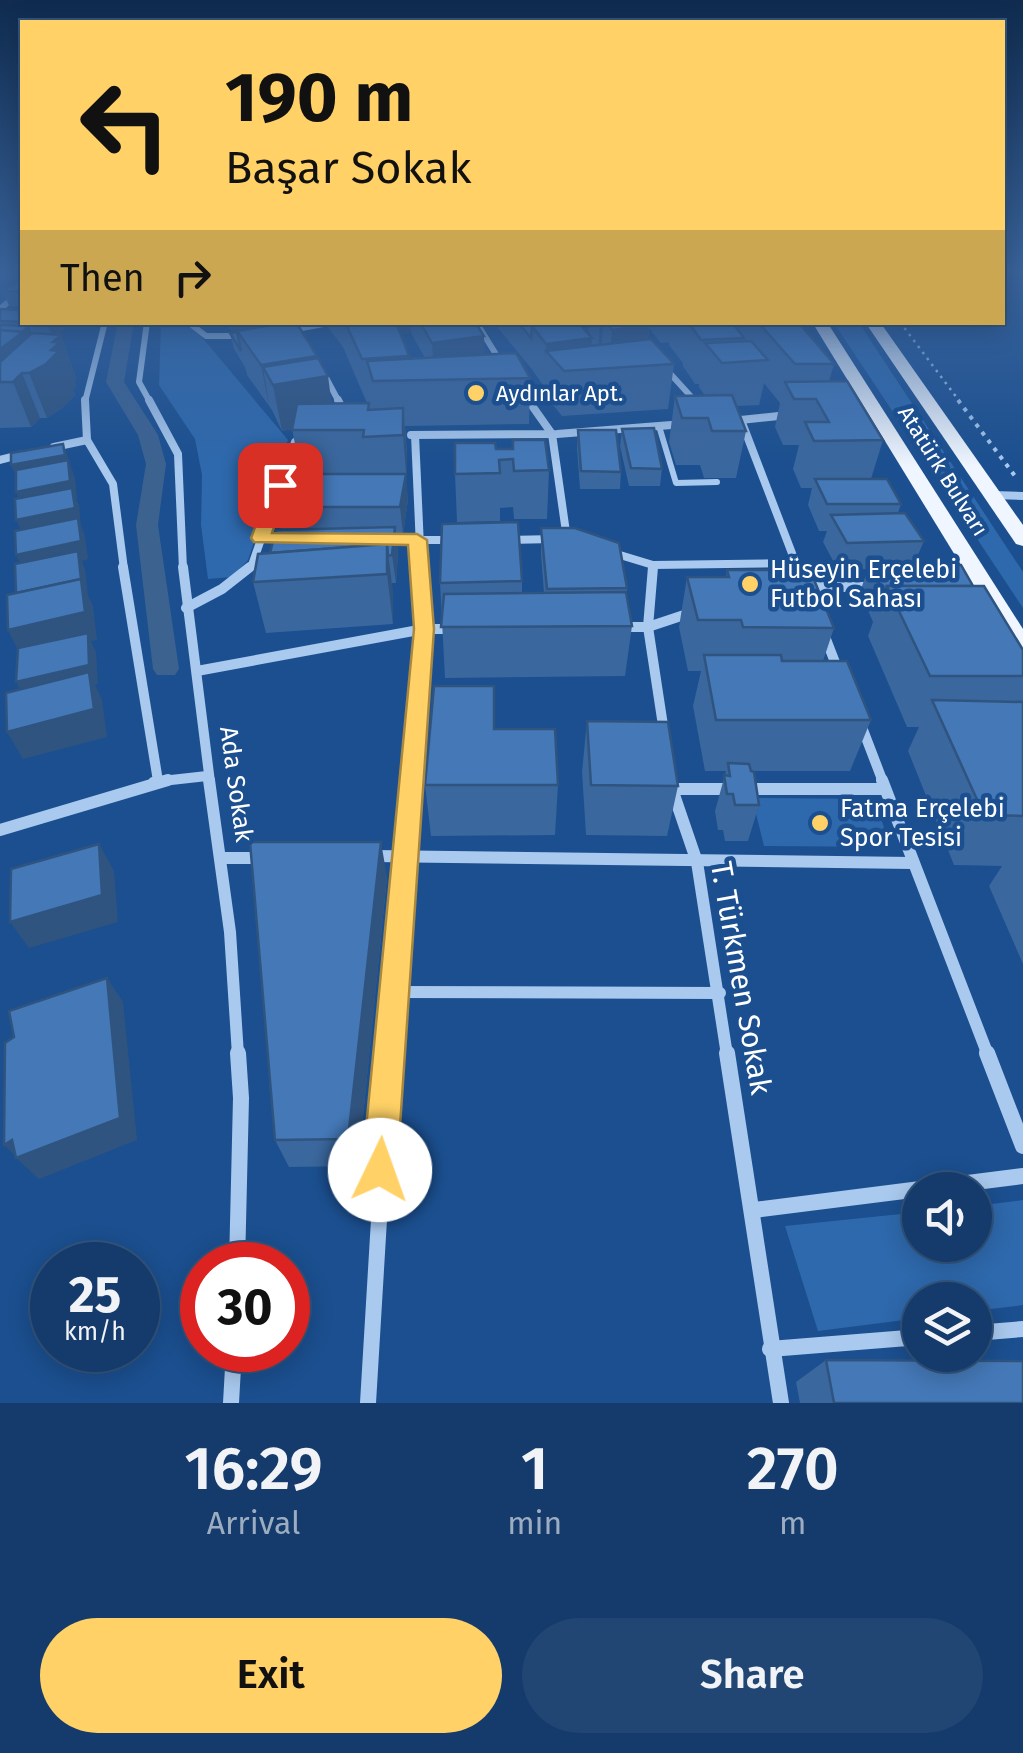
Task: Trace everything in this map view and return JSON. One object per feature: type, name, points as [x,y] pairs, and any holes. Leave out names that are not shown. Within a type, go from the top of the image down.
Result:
[{"type":"main road","name":"Atatürk Bulvarı","points":[[827,336],[864,408],[1023,647]]},
{"type":"main road","name":"Atatürk Bulvarı","points":[[882,336],[1023,540]]},
{"type":"street","points":[[101,336],[85,396],[87,440],[113,484],[120,515],[121,552],[158,782]]},
{"type":"street","name":"Ada Sokak","points":[[145,336],[139,382],[178,454],[186,608],[197,671],[207,776],[222,858],[241,1098],[238,1242]]},
{"type":"street","points":[[304,336],[309,346]]},
{"type":"street","points":[[485,336],[509,374]]},
{"type":"street","points":[[318,363],[345,414]]},
{"type":"street","points":[[663,365],[700,408]]},
{"type":"street","points":[[520,389],[552,434],[568,539]]},
{"type":"street","points":[[726,421],[793,414]]},
{"type":"street","points":[[741,420],[845,686]]},
{"type":"street","points":[[400,434],[552,434],[694,423]]},
{"type":"street","points":[[186,608],[222,589],[252,565],[295,442],[312,432]]},
{"type":"street","points":[[368,1403],[382,1132],[424,629],[415,435]]},
{"type":"street","points":[[0,460],[87,440]]},
{"type":"street","points":[[991,495],[1023,496]]},
{"type":"street","points":[[260,538],[280,538]]},
{"type":"street","points":[[496,540],[568,539],[582,544]]},
{"type":"street","points":[[378,540],[460,540]]},
{"type":"street","points":[[597,548],[653,565],[796,563]]},
{"type":"street","points":[[653,565],[648,627],[667,750]]},
{"type":"street","points":[[806,587],[895,587]]},
{"type":"street","points":[[610,627],[648,627],[687,613],[706,613]]},
{"type":"street","points":[[197,671],[424,629],[462,628]]},
{"type":"street","points":[[852,704],[1023,1146]]},
{"type":"street","name":"T. Türkmen Sokak","points":[[670,770],[672,789],[697,862],[720,993],[781,1403]]},
{"type":"street","points":[[0,830],[158,782],[207,776]]},
{"type":"street","points":[[672,789],[884,789]]},
{"type":"street","points":[[351,856],[912,863]]},
{"type":"street","points":[[222,858],[277,858]]},
{"type":"street","points":[[394,992],[720,993]]},
{"type":"street","points":[[754,1210],[1023,1176]]},
{"type":"street","points":[[992,1332],[1023,1329]]},
{"type":"street","points":[[770,1349],[902,1338]]},
{"type":"street","points":[[231,1403],[233,1372]]},
{"type":"lane","points":[[659,426],[676,483],[717,482]]},
{"type":"path","points":[[911,336],[1023,486]]},
{"type":"shaded area","points":[[161,336],[201,336],[288,440],[248,560],[232,577],[208,579],[201,525],[202,475],[195,439],[159,385]]},
{"type":"shaded area","points":[[843,336],[868,336],[1023,572],[1023,608]]},
{"type":"shaded area","name":"Fatma Erçelebi Spor Tesisi","points":[[752,798],[874,799],[891,847],[764,846]]},
{"type":"shaded area","points":[[1023,1200],[1023,1305],[992,1309],[992,1282],[902,1282],[902,1320],[818,1331],[785,1226],[902,1214],[902,1262],[992,1262],[992,1204]]},
{"type":"building","points":[[0,336],[17,336],[0,349]]},
{"type":"building","points":[[28,336],[59,336],[53,342],[60,342],[51,350],[59,351],[46,364],[22,373],[13,382],[0,382],[0,362]]},
{"type":"building","points":[[241,336],[305,336],[317,356],[261,365]]},
{"type":"building","points":[[352,336],[402,336],[409,356],[362,359]]},
{"type":"building","points":[[428,336],[480,336],[432,343]]},
{"type":"building","points":[[540,336],[592,338],[546,344]]},
{"type":"building","points":[[699,336],[744,338],[701,340]]},
{"type":"building","points":[[771,336],[810,336],[834,364],[795,364]]},
{"type":"building","points":[[651,339],[674,364],[564,371],[546,351]]},
{"type":"building","points":[[751,341],[768,360],[722,363],[705,343]]},
{"type":"building","points":[[516,353],[530,378],[373,381],[367,361]]},
{"type":"building","points":[[318,358],[328,376],[273,385],[263,367]]},
{"type":"building","points":[[847,381],[883,440],[814,441],[805,422],[829,422],[816,399],[794,399],[785,382]]},
{"type":"building","points":[[732,395],[746,431],[712,431],[708,418],[682,418],[675,396]]},
{"type":"building","points":[[369,403],[368,410],[403,408],[403,435],[363,437],[364,430],[292,430],[297,404]]},
{"type":"building","points":[[654,428],[662,469],[631,468],[622,429]]},
{"type":"building","points":[[578,430],[616,430],[621,472],[581,471]]},
{"type":"building","points":[[513,440],[545,440],[549,470],[514,471],[513,459],[499,460],[500,473],[455,474],[455,443],[495,443],[496,449],[513,449]]},
{"type":"building","points":[[63,444],[65,455],[11,465],[11,453]]},
{"type":"building","points":[[68,460],[70,481],[16,492],[16,470]]},
{"type":"building","points":[[287,474],[406,474],[400,507],[276,507]]},
{"type":"building","points":[[815,479],[887,479],[901,504],[827,504]]},
{"type":"building","points":[[72,488],[75,508],[16,520],[15,499]]},
{"type":"building","points":[[905,513],[924,541],[847,543],[831,515]]},
{"type":"building","points":[[78,518],[81,541],[16,555],[15,531]]},
{"type":"building","points":[[518,522],[522,581],[440,583],[442,524]]},
{"type":"building","points":[[395,527],[392,555],[388,556],[387,544],[270,553],[276,530]]},
{"type":"building","points":[[541,528],[575,528],[619,543],[627,588],[547,589]]},
{"type":"building","points":[[387,544],[387,574],[253,582],[258,554]]},
{"type":"building","points":[[78,551],[81,579],[16,593],[15,564]]},
{"type":"building","points":[[870,564],[961,565],[973,586],[887,586],[884,594]]},
{"type":"building","points":[[727,570],[810,570],[834,628],[743,627],[741,620],[698,620],[687,577],[729,577]]},
{"type":"building","points":[[81,579],[85,612],[8,630],[7,595]]},
{"type":"building","points":[[887,586],[984,586],[1023,650],[1023,676],[930,676]]},
{"type":"building","points":[[626,592],[632,626],[441,627],[444,594]]},
{"type":"building","points":[[88,633],[89,665],[16,682],[18,648]]},
{"type":"building","points":[[704,655],[781,655],[782,661],[847,661],[871,720],[716,720]]},
{"type":"building","points":[[89,672],[94,709],[7,732],[6,693]]},
{"type":"building","points":[[434,686],[494,686],[494,729],[555,729],[558,785],[425,785]]},
{"type":"building","points":[[932,700],[1023,702],[1023,816],[984,815]]},
{"type":"building","points":[[587,721],[668,722],[678,786],[591,785]]},
{"type":"building","points":[[728,763],[749,764],[759,805],[735,805],[733,794],[727,794],[724,775],[730,776]]},
{"type":"building","points":[[250,842],[381,842],[348,1139],[275,1140]]},
{"type":"building","points":[[99,844],[102,895],[10,922],[11,869]]},
{"type":"building","points":[[107,978],[120,1118],[16,1158],[12,1140],[4,1145],[5,1043],[14,1037],[9,1011]]},
{"type":"building","points":[[826,1360],[902,1360],[902,1372],[992,1372],[992,1361],[1023,1361],[1023,1403],[834,1403]]},
{"type":"waterway","points":[[123,336],[115,382],[148,435],[156,464],[147,525],[166,669]]},
{"type":"place","name":"Aydınlar Apt.","points":[[476,393]]},
{"type":"place","name":"Hüseyin Erçelebi Futbol Sahası","points":[[750,584]]},
{"type":"place","name":"Fatma Erçelebi Spor Tesisi","points":[[820,823]]},
{"type":"route","points":[[280,485],[260,538],[417,540],[424,629],[380,1170]]}]
